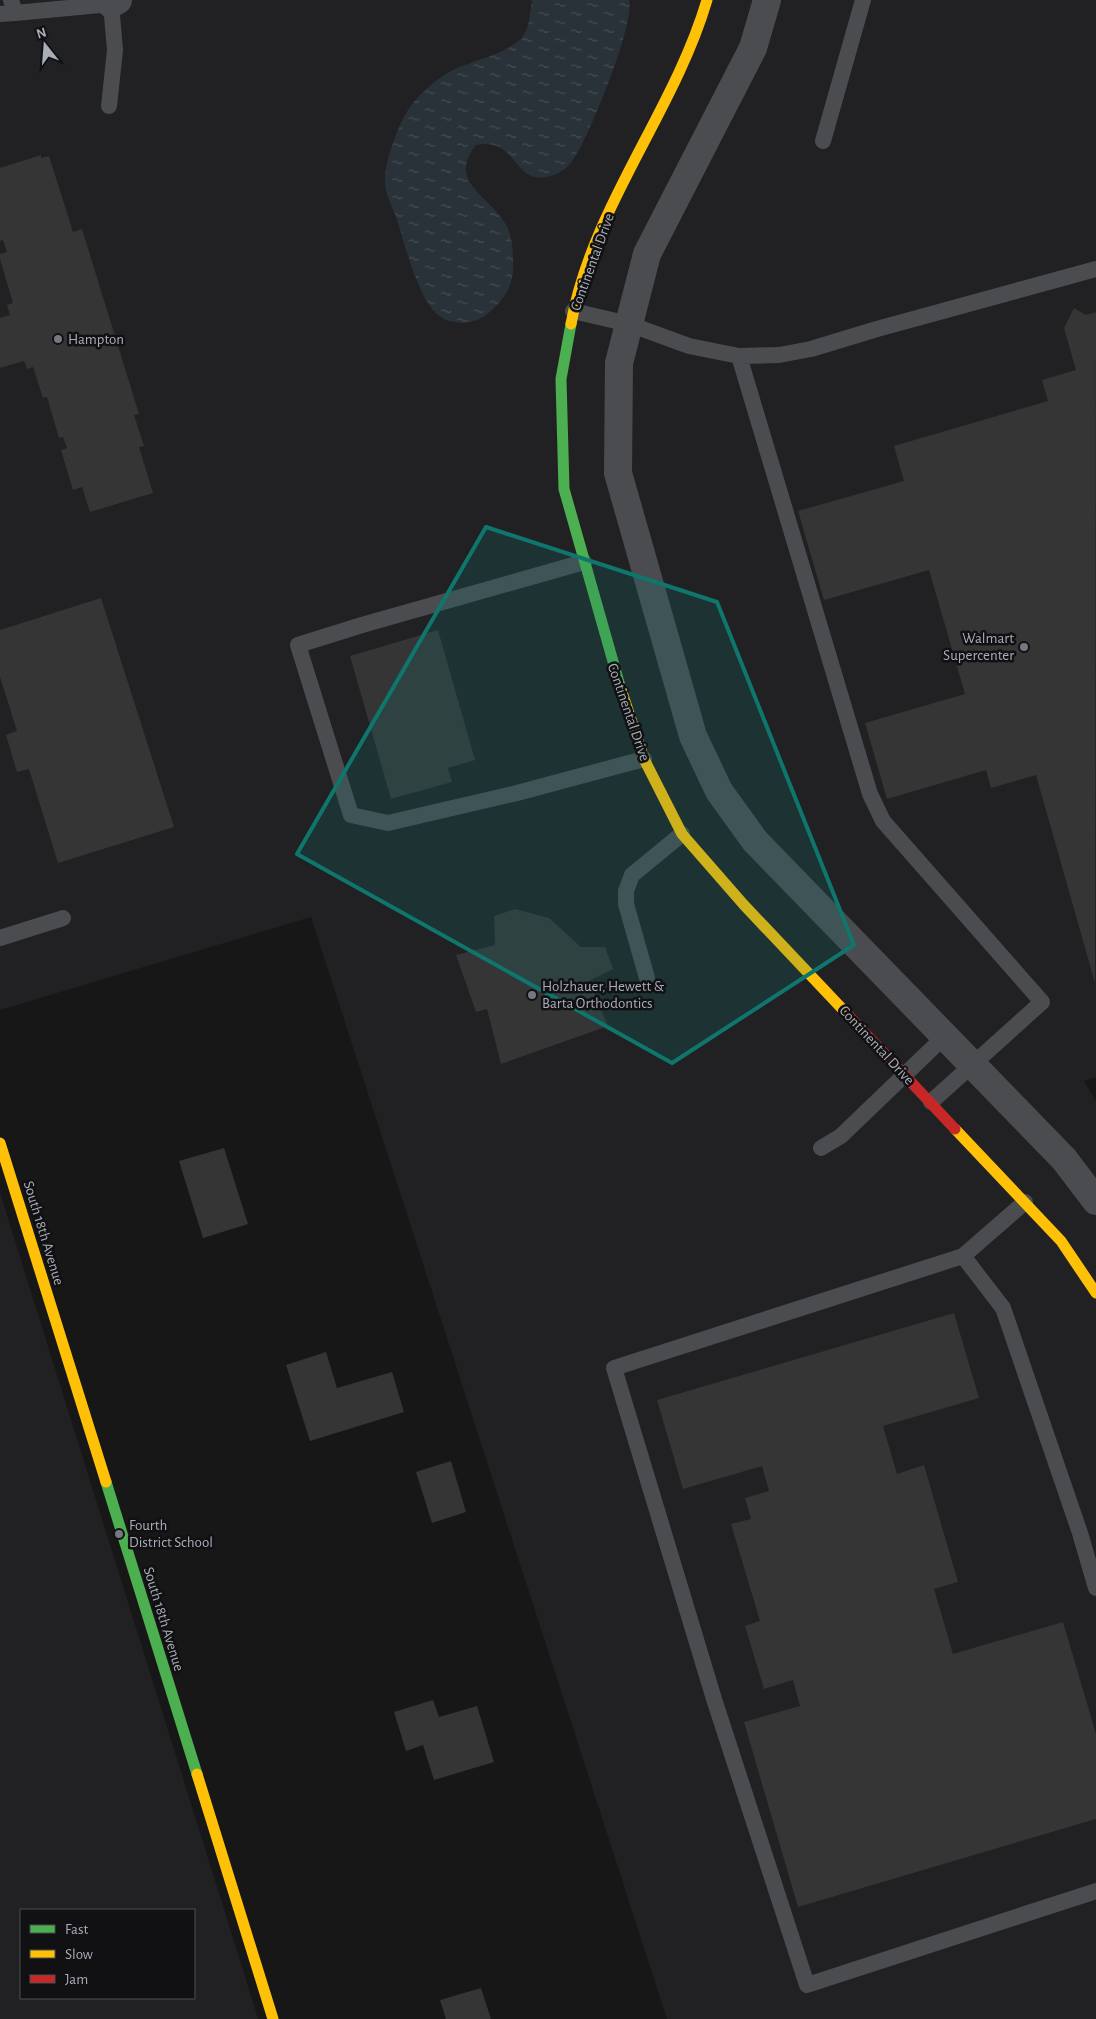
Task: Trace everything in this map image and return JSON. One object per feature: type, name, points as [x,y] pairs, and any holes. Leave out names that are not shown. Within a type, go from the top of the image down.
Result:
[{"type":"street","name":"Continental Drive","points":[[707,0],[697,34],[603,224],[575,301],[561,379],[564,489],[612,667],[644,759],[682,834],[744,905],[1061,1241],[1096,1293]]},
{"type":"street","points":[[767,0],[752,48],[647,254],[619,363],[618,473],[693,736],[720,791],[755,841],[1064,1158],[1096,1201]]},
{"type":"street","name":"South 18th Avenue","points":[[0,1143],[273,2019]]},
{"type":"lane","points":[[822,141],[863,0]]},
{"type":"lane","points":[[9,9],[114,2],[115,50],[109,106]]},
{"type":"lane","points":[[573,311],[629,324],[688,346],[739,356],[779,356],[811,349],[1096,268]]},
{"type":"lane","points":[[739,356],[870,794],[883,821],[1042,1002],[931,1102]]},
{"type":"lane","points":[[584,562],[362,625],[298,646],[351,815],[388,823],[517,793],[644,759]]},
{"type":"lane","points":[[647,978],[626,904],[626,890],[632,875],[682,834]]},
{"type":"lane","points":[[0,938],[63,918]]},
{"type":"lane","points":[[821,1148],[841,1136],[945,1036]]},
{"type":"lane","points":[[1025,1202],[963,1256],[614,1368],[714,1699],[807,1985],[1096,1891]]},
{"type":"lane","points":[[963,1256],[1003,1308],[1080,1533],[1096,1588]]},
{"type":"highlighted area","points":[[486,527],[717,602],[854,945],[672,1063],[297,854]]},
{"type":"shaded area","points":[[0,0],[1096,0],[1096,1077],[1084,1081],[1096,1101],[1096,2019],[667,2019],[311,917],[0,1010]]},
{"type":"shaded area","points":[[0,1193],[258,2019],[0,2019]]},
{"type":"water","points":[[532,0],[629,0],[629,13],[625,32],[618,57],[598,110],[577,153],[570,164],[563,170],[550,176],[538,177],[528,175],[508,154],[490,144],[476,145],[468,158],[466,169],[468,179],[473,187],[498,213],[507,227],[511,237],[513,267],[509,288],[497,305],[487,314],[475,321],[462,323],[450,321],[438,315],[431,308],[419,286],[409,260],[386,188],[385,176],[388,158],[402,121],[416,99],[446,74],[503,51],[518,42],[527,28]]},
{"type":"building","name":"Hampton","points":[[41,155],[41,158],[49,156],[73,232],[82,229],[139,414],[134,415],[144,446],[139,447],[153,493],[90,512],[82,487],[73,490],[61,450],[67,448],[63,437],[59,438],[47,397],[43,398],[33,367],[27,369],[24,361],[0,368],[0,318],[10,315],[7,305],[13,303],[0,259],[0,254],[7,252],[3,240],[0,241],[0,168]]},
{"type":"building","name":"Walmart Supercenter","points":[[1074,308],[1086,315],[1096,312],[1095,983],[1036,775],[991,788],[986,770],[887,799],[865,723],[965,694],[929,570],[824,600],[798,511],[904,481],[894,446],[1048,401],[1042,380],[1076,370],[1064,328]]},
{"type":"building","points":[[101,598],[174,827],[58,863],[29,769],[17,772],[6,735],[17,731],[0,677],[0,630]]},
{"type":"building","points":[[438,630],[475,760],[448,768],[452,782],[391,799],[350,656]]},
{"type":"building","name":"Holzhauer, Hewett & Barta Orthodontics","points":[[515,909],[549,918],[581,947],[605,947],[613,969],[589,981],[608,1026],[501,1064],[487,1009],[476,1012],[456,955],[495,945],[494,916]]},
{"type":"building","points":[[224,1148],[248,1224],[203,1238],[179,1161]]},
{"type":"building","points":[[954,1313],[979,1398],[883,1426],[897,1474],[924,1465],[958,1582],[934,1589],[953,1654],[1063,1622],[1096,1734],[1096,1819],[798,1907],[744,1722],[800,1706],[793,1680],[764,1689],[745,1626],[760,1621],[731,1524],[751,1519],[745,1498],[769,1491],[762,1466],[683,1489],[657,1400]]},
{"type":"building","points":[[326,1352],[337,1388],[392,1372],[404,1412],[310,1441],[286,1365]]},
{"type":"building","points":[[451,1461],[466,1512],[432,1523],[416,1472]]},
{"type":"building","points":[[433,1700],[439,1717],[477,1706],[494,1762],[434,1780],[423,1745],[406,1751],[394,1712]]},
{"type":"building","points":[[481,1988],[491,2019],[446,2019],[440,2000]]},
{"type":"traffic: fast","points":[[571,324],[561,379],[564,489],[620,686]]},
{"type":"traffic: fast","points":[[106,1482],[197,1774]]},
{"type":"traffic: slow","points":[[571,324],[582,281],[596,240],[675,81],[693,41],[707,0]]},
{"type":"traffic: slow","points":[[620,686],[644,759],[682,834],[744,905],[849,1016]]},
{"type":"traffic: slow","points":[[955,1129],[1061,1241],[1096,1293]]},
{"type":"traffic: slow","points":[[0,1143],[106,1482]]},
{"type":"traffic: slow","points":[[197,1774],[273,2019]]},
{"type":"traffic: jam","points":[[849,1016],[955,1129]]},
{"type":"place","name":"Hampton","points":[[58,339]]},
{"type":"place","name":"Walmart Supercenter","points":[[1024,647]]},
{"type":"place","name":"Holzhauer, Hewett & Barta Orthodontics","points":[[532,995]]},
{"type":"place","name":"Fourth District School","points":[[119,1534]]}]
